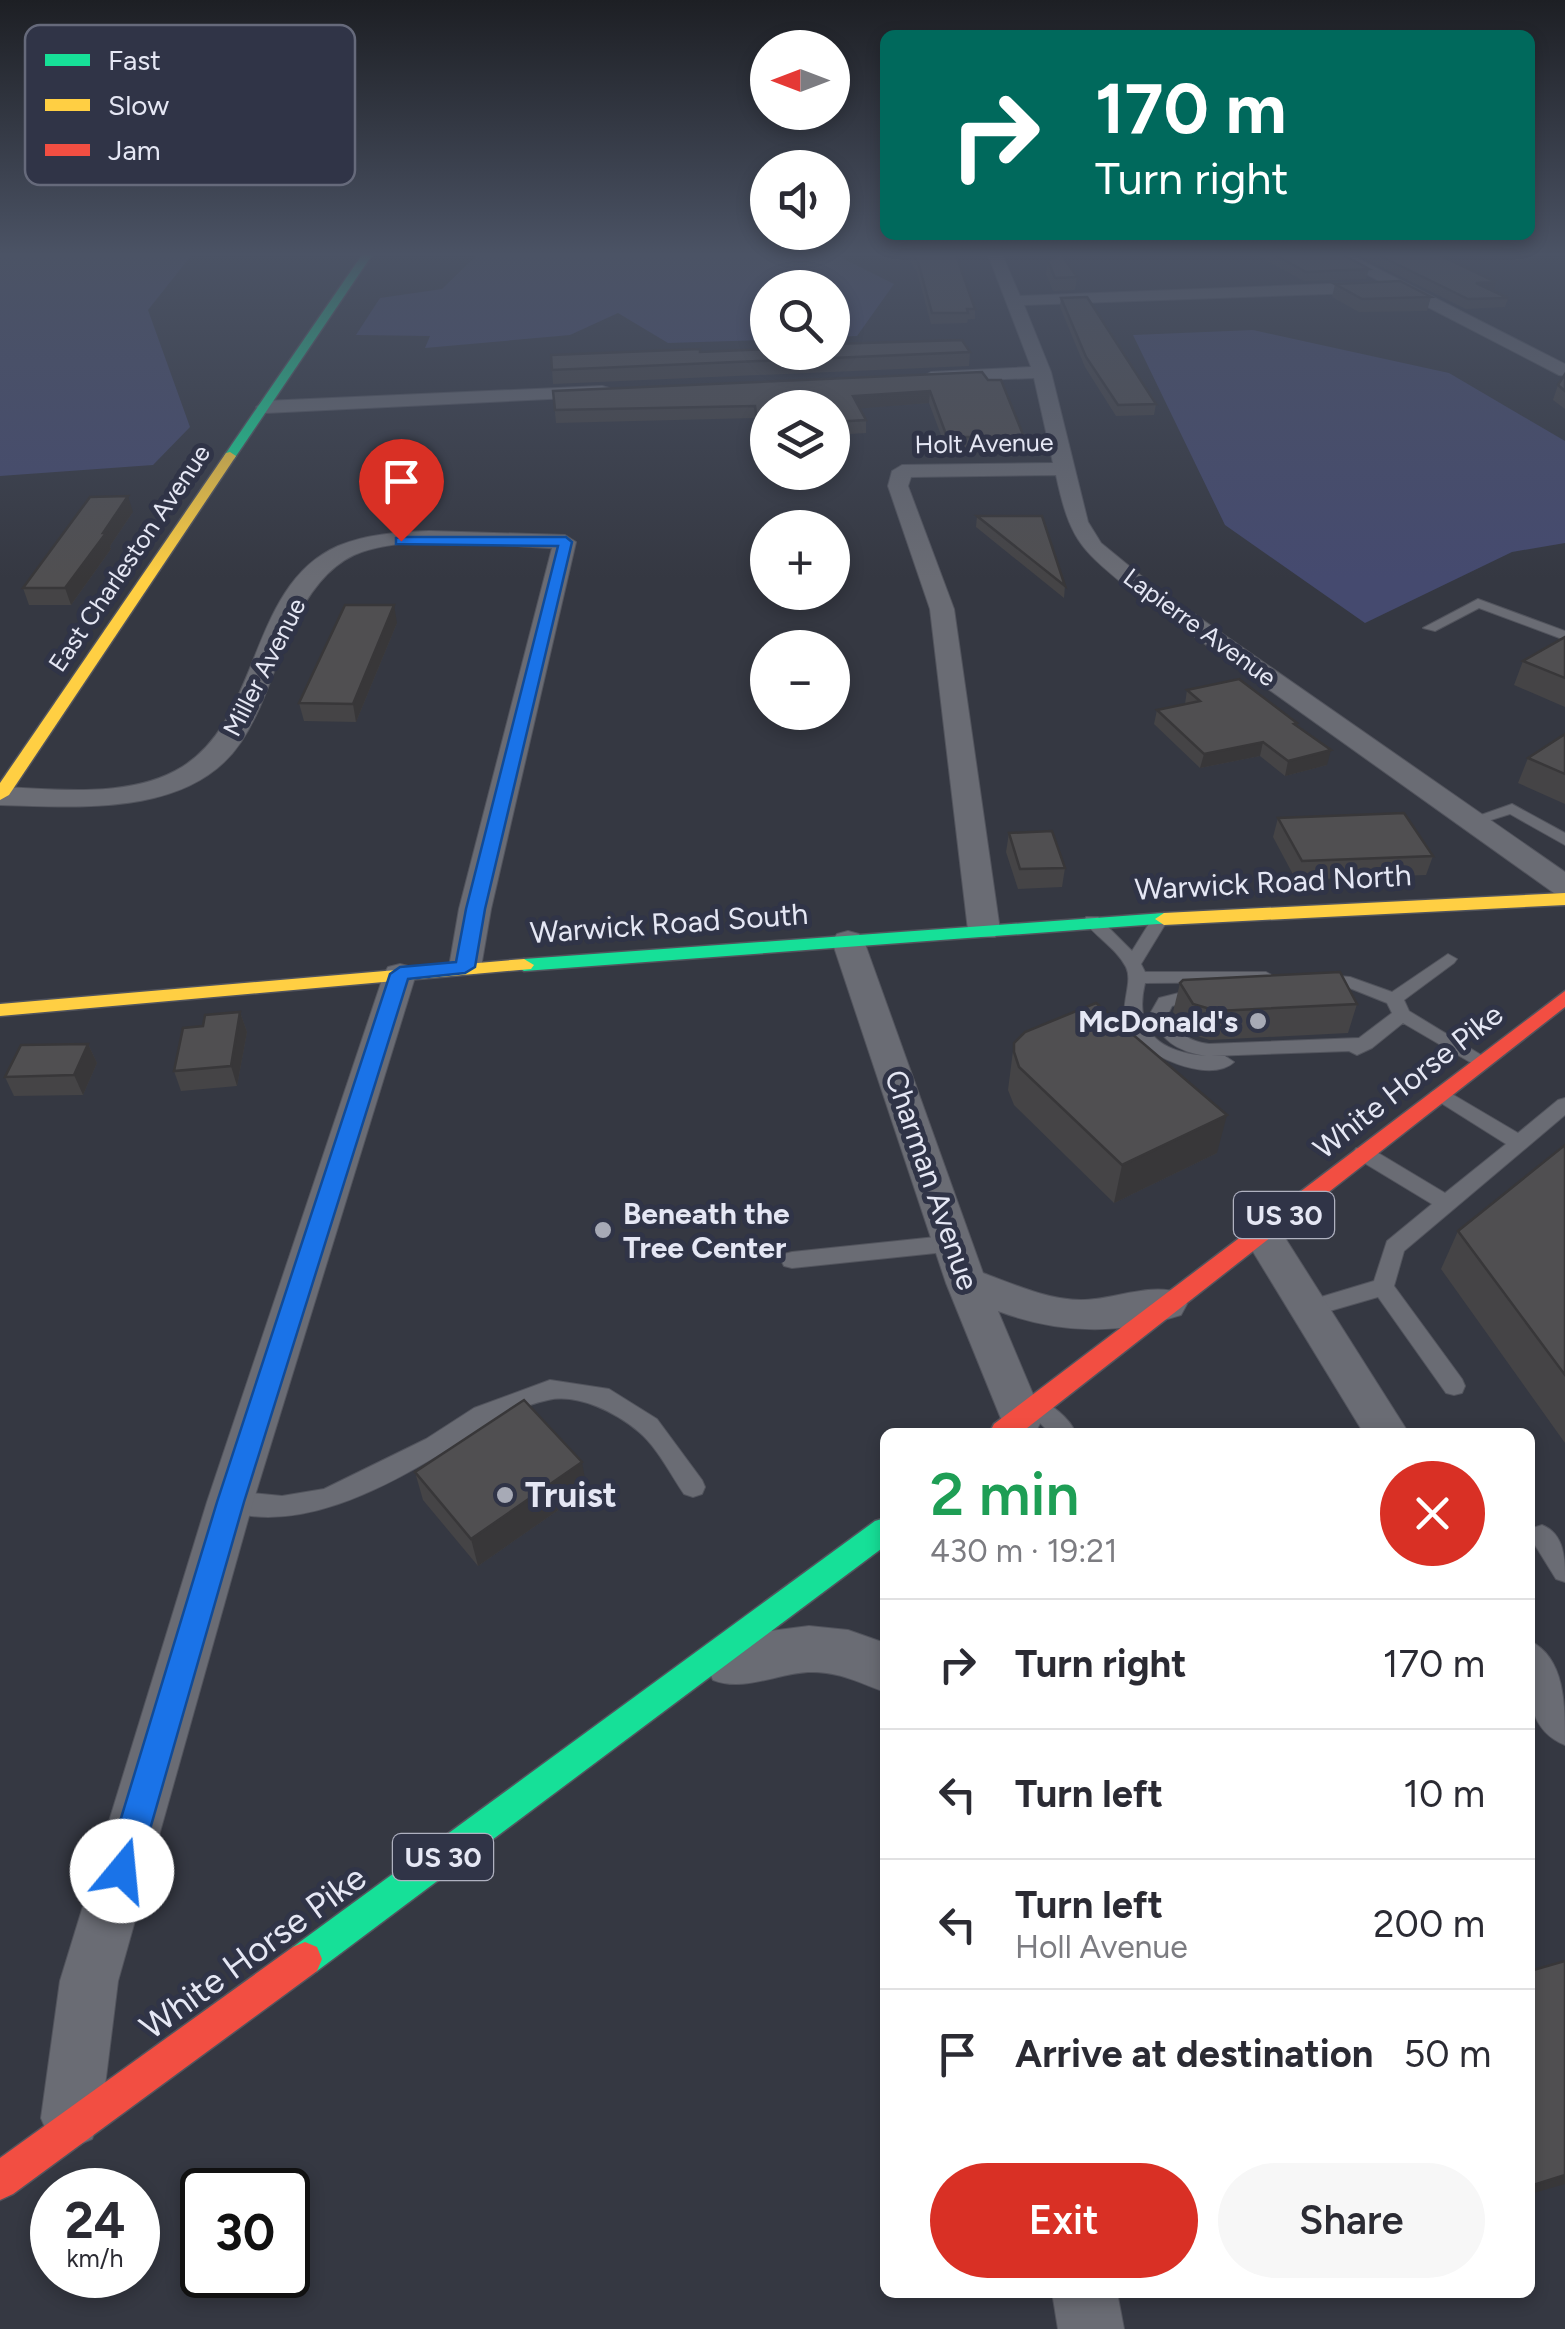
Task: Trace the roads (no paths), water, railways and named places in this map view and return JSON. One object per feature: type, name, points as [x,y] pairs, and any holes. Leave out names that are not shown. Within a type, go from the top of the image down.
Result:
[{"type":"main road","name":"East Charleston Avenue","points":[[0,795],[9,768],[295,361]]},
{"type":"main road","name":"Warwick Road North","points":[[984,930],[1092,921],[1565,899]]},
{"type":"main road","name":"Warwick Road South","points":[[0,1010],[465,967],[984,930]]},
{"type":"main road","name":"White Horse Pike","points":[[1020,1419],[1482,1061],[1562,1005]]},
{"type":"main road","name":"White Horse Pike","points":[[0,2181],[695,1674],[880,1534]]},
{"type":"street","name":"Lapierre Avenue","points":[[1037,361],[1078,522],[1093,547],[1158,599],[1565,886]]},
{"type":"street","points":[[906,378],[1042,372]]},
{"type":"street","points":[[264,407],[613,391]]},
{"type":"street","name":"Holt Avenue","points":[[984,930],[942,609],[898,486],[902,471],[1066,469]]},
{"type":"street","name":"Miller Avenue","points":[[0,795],[130,793],[190,772],[212,758],[229,739],[284,618],[311,576],[346,551],[378,542],[424,539],[566,542],[475,909],[465,967]]},
{"type":"street","name":"Charman Avenue","points":[[848,941],[966,1284],[1020,1419]]},
{"type":"street","points":[[70,2128],[89,1981],[230,1502],[400,974]]},
{"type":"street","points":[[1261,1232],[1383,1428]]},
{"type":"street","points":[[966,1284],[1020,1303],[1079,1316],[1170,1303]]},
{"type":"street","points":[[695,1674],[792,1648],[825,1648],[880,1666]]},
{"type":"street","points":[[1085,2298],[1091,2329]]},
{"type":"lane","points":[[1430,628],[1478,604],[1565,636]]},
{"type":"lane","points":[[1472,821],[1512,809],[1565,840]]},
{"type":"lane","points":[[1161,918],[1136,971],[1134,1022],[1144,1038],[1159,1050],[1191,1064],[1350,1054],[1365,1044],[1448,958]]},
{"type":"lane","points":[[1092,921],[1136,971],[1291,982],[1350,982],[1398,1007],[1482,1061]]},
{"type":"lane","points":[[1291,982],[1177,996],[1165,1002],[1160,1012],[1164,1026],[1173,1040],[1209,1050],[1365,1044]]},
{"type":"lane","points":[[1440,1094],[1519,1143]]},
{"type":"lane","points":[[1383,1287],[1394,1247],[1565,1105]]},
{"type":"lane","points":[[1364,1153],[1447,1204]]},
{"type":"lane","points":[[792,1260],[955,1243]]},
{"type":"lane","points":[[1309,1309],[1383,1287]]},
{"type":"lane","points":[[1383,1287],[1454,1386]]},
{"type":"lane","points":[[230,1502],[282,1507],[328,1499],[434,1446],[482,1415],[550,1389],[600,1396],[648,1426],[693,1487]]},
{"type":"lane","points":[[1020,1419],[1050,1428]]},
{"type":"lane","points":[[1535,1532],[1565,1571]]},
{"type":"place","name":"McDonald's","points":[[1258,1021]]},
{"type":"place","name":"Beneath the Tree Center","points":[[603,1230]]},
{"type":"place","name":"Truist","points":[[505,1495]]}]
